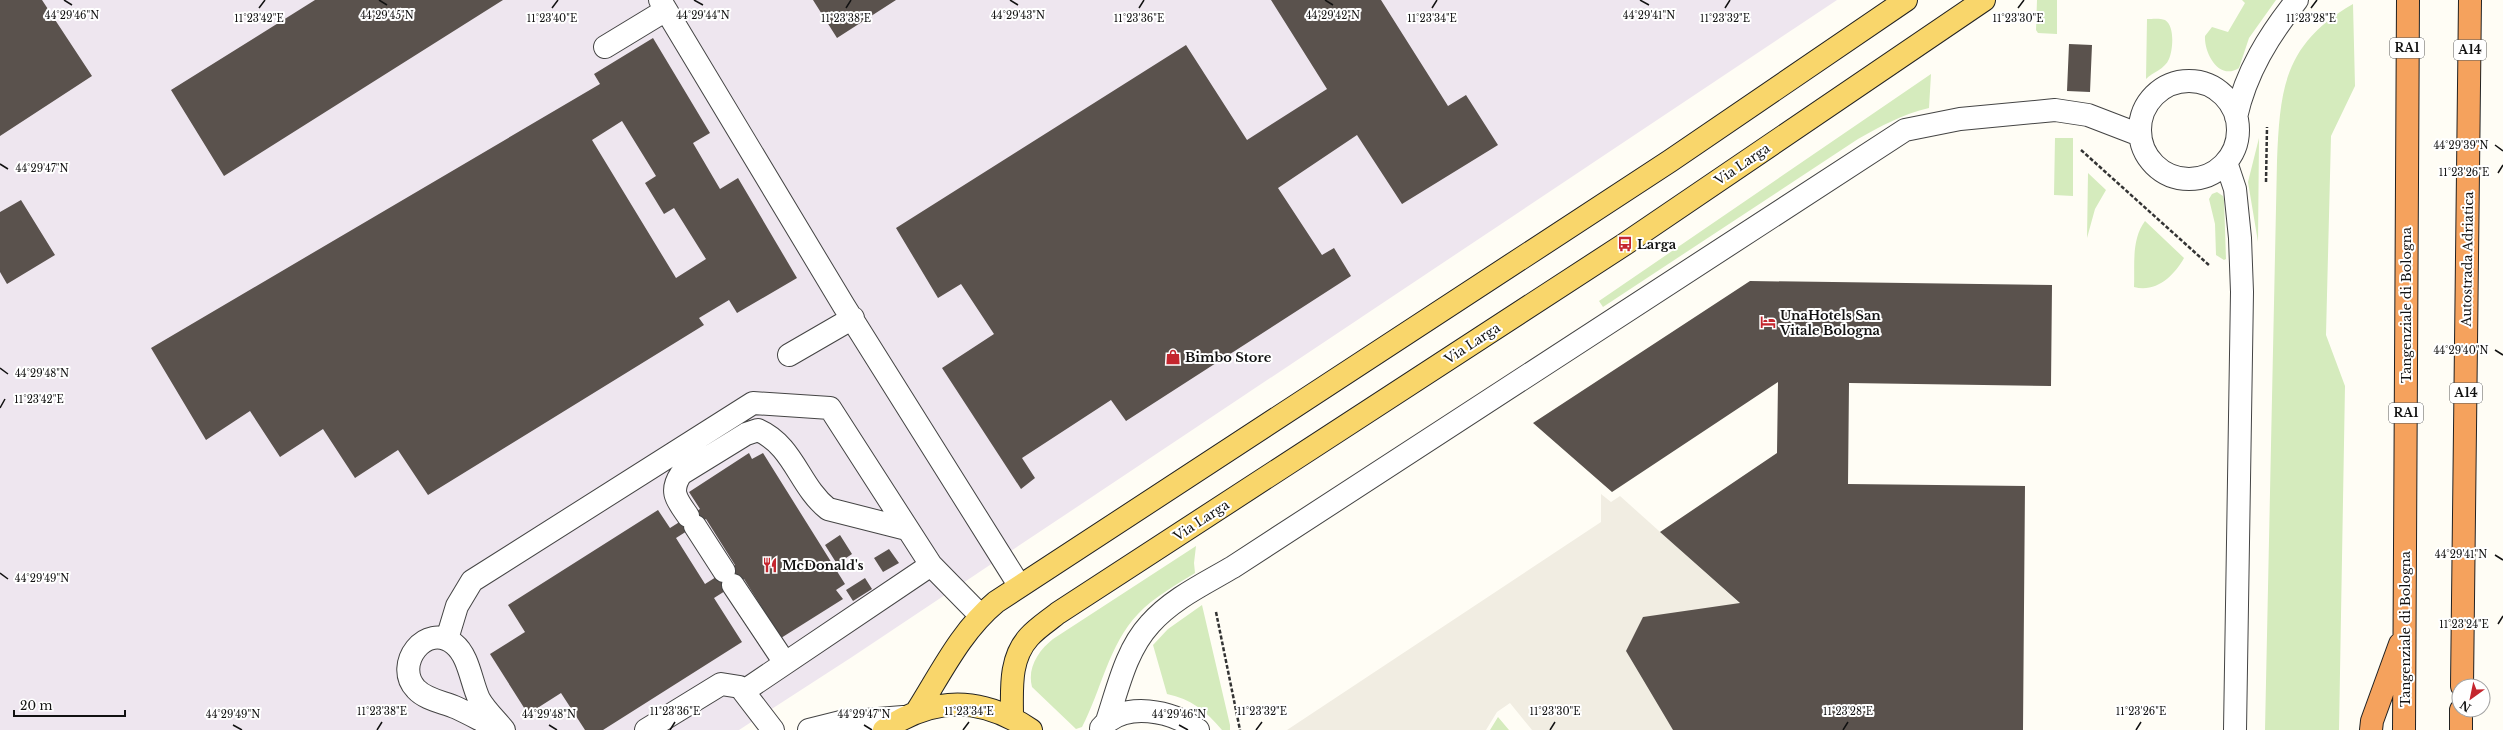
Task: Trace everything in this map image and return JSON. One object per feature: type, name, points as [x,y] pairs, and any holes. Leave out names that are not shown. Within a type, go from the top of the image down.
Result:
[{"type":"highway","name":"Tangenziale di Bologna","points":[[2404,730],[2406,628],[2408,0]]},
{"type":"highway","name":"Autostrada Adriatica","points":[[2462,678],[2470,0]]},
{"type":"highway","points":[[2371,730],[2372,721],[2406,628]]},
{"type":"highway","points":[[2461,718],[2461,730]]},
{"type":"main road","points":[[910,714],[963,636],[980,615],[1019,585],[1670,162],[1906,0]]},
{"type":"main road","name":"Via Larga","points":[[1012,717],[1012,676],[1018,654],[1029,637],[1058,613],[1625,244],[1984,0]]},
{"type":"main road","points":[[884,730],[910,714],[941,705],[966,704],[989,708],[1012,717],[1031,730]]},
{"type":"lane","points":[[2236,117],[2242,90],[2258,58],[2277,25],[2297,0]]},
{"type":"lane","points":[[605,47],[663,5],[852,318],[1019,585]]},
{"type":"lane","points":[[2188,81],[2204,83],[2218,91],[2229,103],[2236,117],[2238,133],[2234,149],[2226,162],[2213,173],[2198,178],[2182,178],[2167,174],[2153,164],[2144,151],[2140,135],[2141,119],[2147,104],[2154,96],[2172,84],[2188,81]]},
{"type":"lane","points":[[1103,725],[1124,669],[1135,645],[1150,624],[1172,604],[1233,567],[1904,130],[1960,119],[2016,112],[2055,110],[2088,115],[2140,135]]},
{"type":"lane","points":[[2226,162],[2235,189],[2240,238],[2242,292],[2235,730]]},
{"type":"lane","points":[[789,355],[852,318]]},
{"type":"lane","points":[[447,639],[457,606],[472,581],[753,403],[830,408],[931,565],[980,615]]},
{"type":"lane","points":[[785,662],[677,499],[674,490],[675,483],[681,474],[746,434],[758,430],[772,436],[788,454],[817,501],[828,510],[908,529]]},
{"type":"lane","points":[[744,691],[931,565]]},
{"type":"lane","points":[[434,637],[447,639],[455,645],[464,656],[480,700],[502,730],[457,708],[424,696],[410,681],[407,671],[416,647],[425,640],[434,637]]},
{"type":"lane","points":[[646,730],[721,684],[740,687],[773,730]]},
{"type":"lane","points":[[1103,725],[1133,711],[1150,711],[1171,716],[1198,730]]},
{"type":"lane","points":[[809,730],[841,722],[910,714]]},
{"type":"path","points":[[2081,150],[2215,270]]},
{"type":"path","points":[[1215,608],[1240,730]]},
{"type":"shaded area","points":[[0,0],[1837,0],[852,657],[739,730],[0,730]]},
{"type":"shaded area","points":[[1601,494],[1611,502],[1620,496],[1881,730],[1532,730],[1510,703],[1497,712],[1486,730],[1287,730],[1601,522]]},
{"type":"green space","points":[[2037,0],[2057,0],[2057,34],[2038,33],[2036,30]]},
{"type":"green space","points":[[2242,0],[2276,0],[2249,38],[2239,68],[2232,71],[2225,71],[2219,68],[2210,57],[2205,43],[2205,36],[2212,27],[2228,32],[2245,3]]},
{"type":"green space","points":[[2353,4],[2355,86],[2331,136],[2326,335],[2345,386],[2339,730],[2265,730],[2277,161],[2280,111],[2290,70],[2299,52],[2312,35],[2330,19]]},
{"type":"green space","points":[[2147,19],[2165,20],[2170,27],[2172,38],[2169,59],[2162,68],[2146,79]]},
{"type":"green space","points":[[1931,74],[1929,108],[1901,117],[1858,139],[1603,307],[1599,301]]},
{"type":"green space","points":[[2055,138],[2073,138],[2073,196],[2054,195]]},
{"type":"green space","points":[[2259,138],[2258,242],[2248,182]]},
{"type":"green space","points":[[2088,173],[2106,190],[2095,209],[2087,238]]},
{"type":"green space","points":[[2217,192],[2223,196],[2224,200],[2226,259],[2224,260],[2216,255],[2215,224],[2209,199],[2212,194]]},
{"type":"green space","points":[[2145,221],[2184,258],[2170,277],[2164,282],[2150,288],[2134,287],[2134,261],[2136,244]]},
{"type":"green space","points":[[1196,546],[1194,563],[1195,573],[1151,602],[1128,626],[1106,668],[1089,713],[1082,727],[1076,729],[1032,687],[1032,667],[1038,654],[1053,639]]},
{"type":"green space","points":[[1202,605],[1230,730],[1222,730],[1210,717],[1191,703],[1176,696],[1167,694],[1153,645],[1168,629]]},
{"type":"green space","points":[[1498,717],[1509,730],[1490,730]]},
{"type":"building","points":[[0,0],[42,0],[92,76],[0,136]]},
{"type":"building","points":[[315,0],[503,0],[224,176],[171,90]]},
{"type":"building","points":[[813,0],[896,0],[837,38]]},
{"type":"building","points":[[1271,0],[1381,0],[1448,106],[1466,95],[1498,145],[1402,204],[1357,135],[1278,188],[1322,255],[1334,248],[1351,276],[1126,421],[1111,400],[1022,458],[1035,478],[1021,489],[942,368],[994,334],[961,284],[938,298],[896,228],[1186,45],[1247,140],[1327,89]]},
{"type":"building","points":[[653,38],[710,133],[693,143],[720,189],[738,178],[797,278],[737,313],[729,300],[699,318],[704,325],[428,495],[398,450],[355,478],[323,429],[280,457],[250,411],[206,440],[151,348],[600,84],[594,74]],"holes":[[[622,121],[656,176],[645,183],[664,214],[674,208],[706,259],[676,278],[592,140]]]},
{"type":"building","points":[[2069,44],[2092,45],[2090,92],[2067,91]]},
{"type":"building","points":[[21,200],[55,255],[7,284],[0,272],[0,212]]},
{"type":"building","points":[[1750,281],[2052,285],[2051,386],[1849,383],[1848,484],[2025,486],[2023,730],[1673,730],[1626,651],[1643,617],[1740,603],[1660,532],[1777,453],[1778,382],[1612,492],[1533,423]]},
{"type":"building","points":[[749,453],[752,459],[763,453],[845,584],[836,590],[843,599],[781,638],[744,579],[714,598],[742,642],[603,730],[585,730],[561,693],[528,714],[490,654],[525,632],[508,605],[658,510],[670,528],[700,509],[689,492]],"holes":[[[706,519],[735,565],[705,584],[676,538]]]},
{"type":"building","points":[[840,535],[852,554],[837,564],[825,545]]},
{"type":"building","points":[[889,549],[899,563],[883,572],[874,558]]},
{"type":"building","points":[[865,578],[872,589],[853,601],[846,590]]},
{"type":"place","name":"Larga","points":[[1625,244]]},
{"type":"place","name":"UnaHotels San Vitale Bologna","points":[[1768,322]]},
{"type":"place","name":"Bimbo Store","points":[[1173,357]]},
{"type":"place","name":"McDonald's","points":[[770,565]]}]
